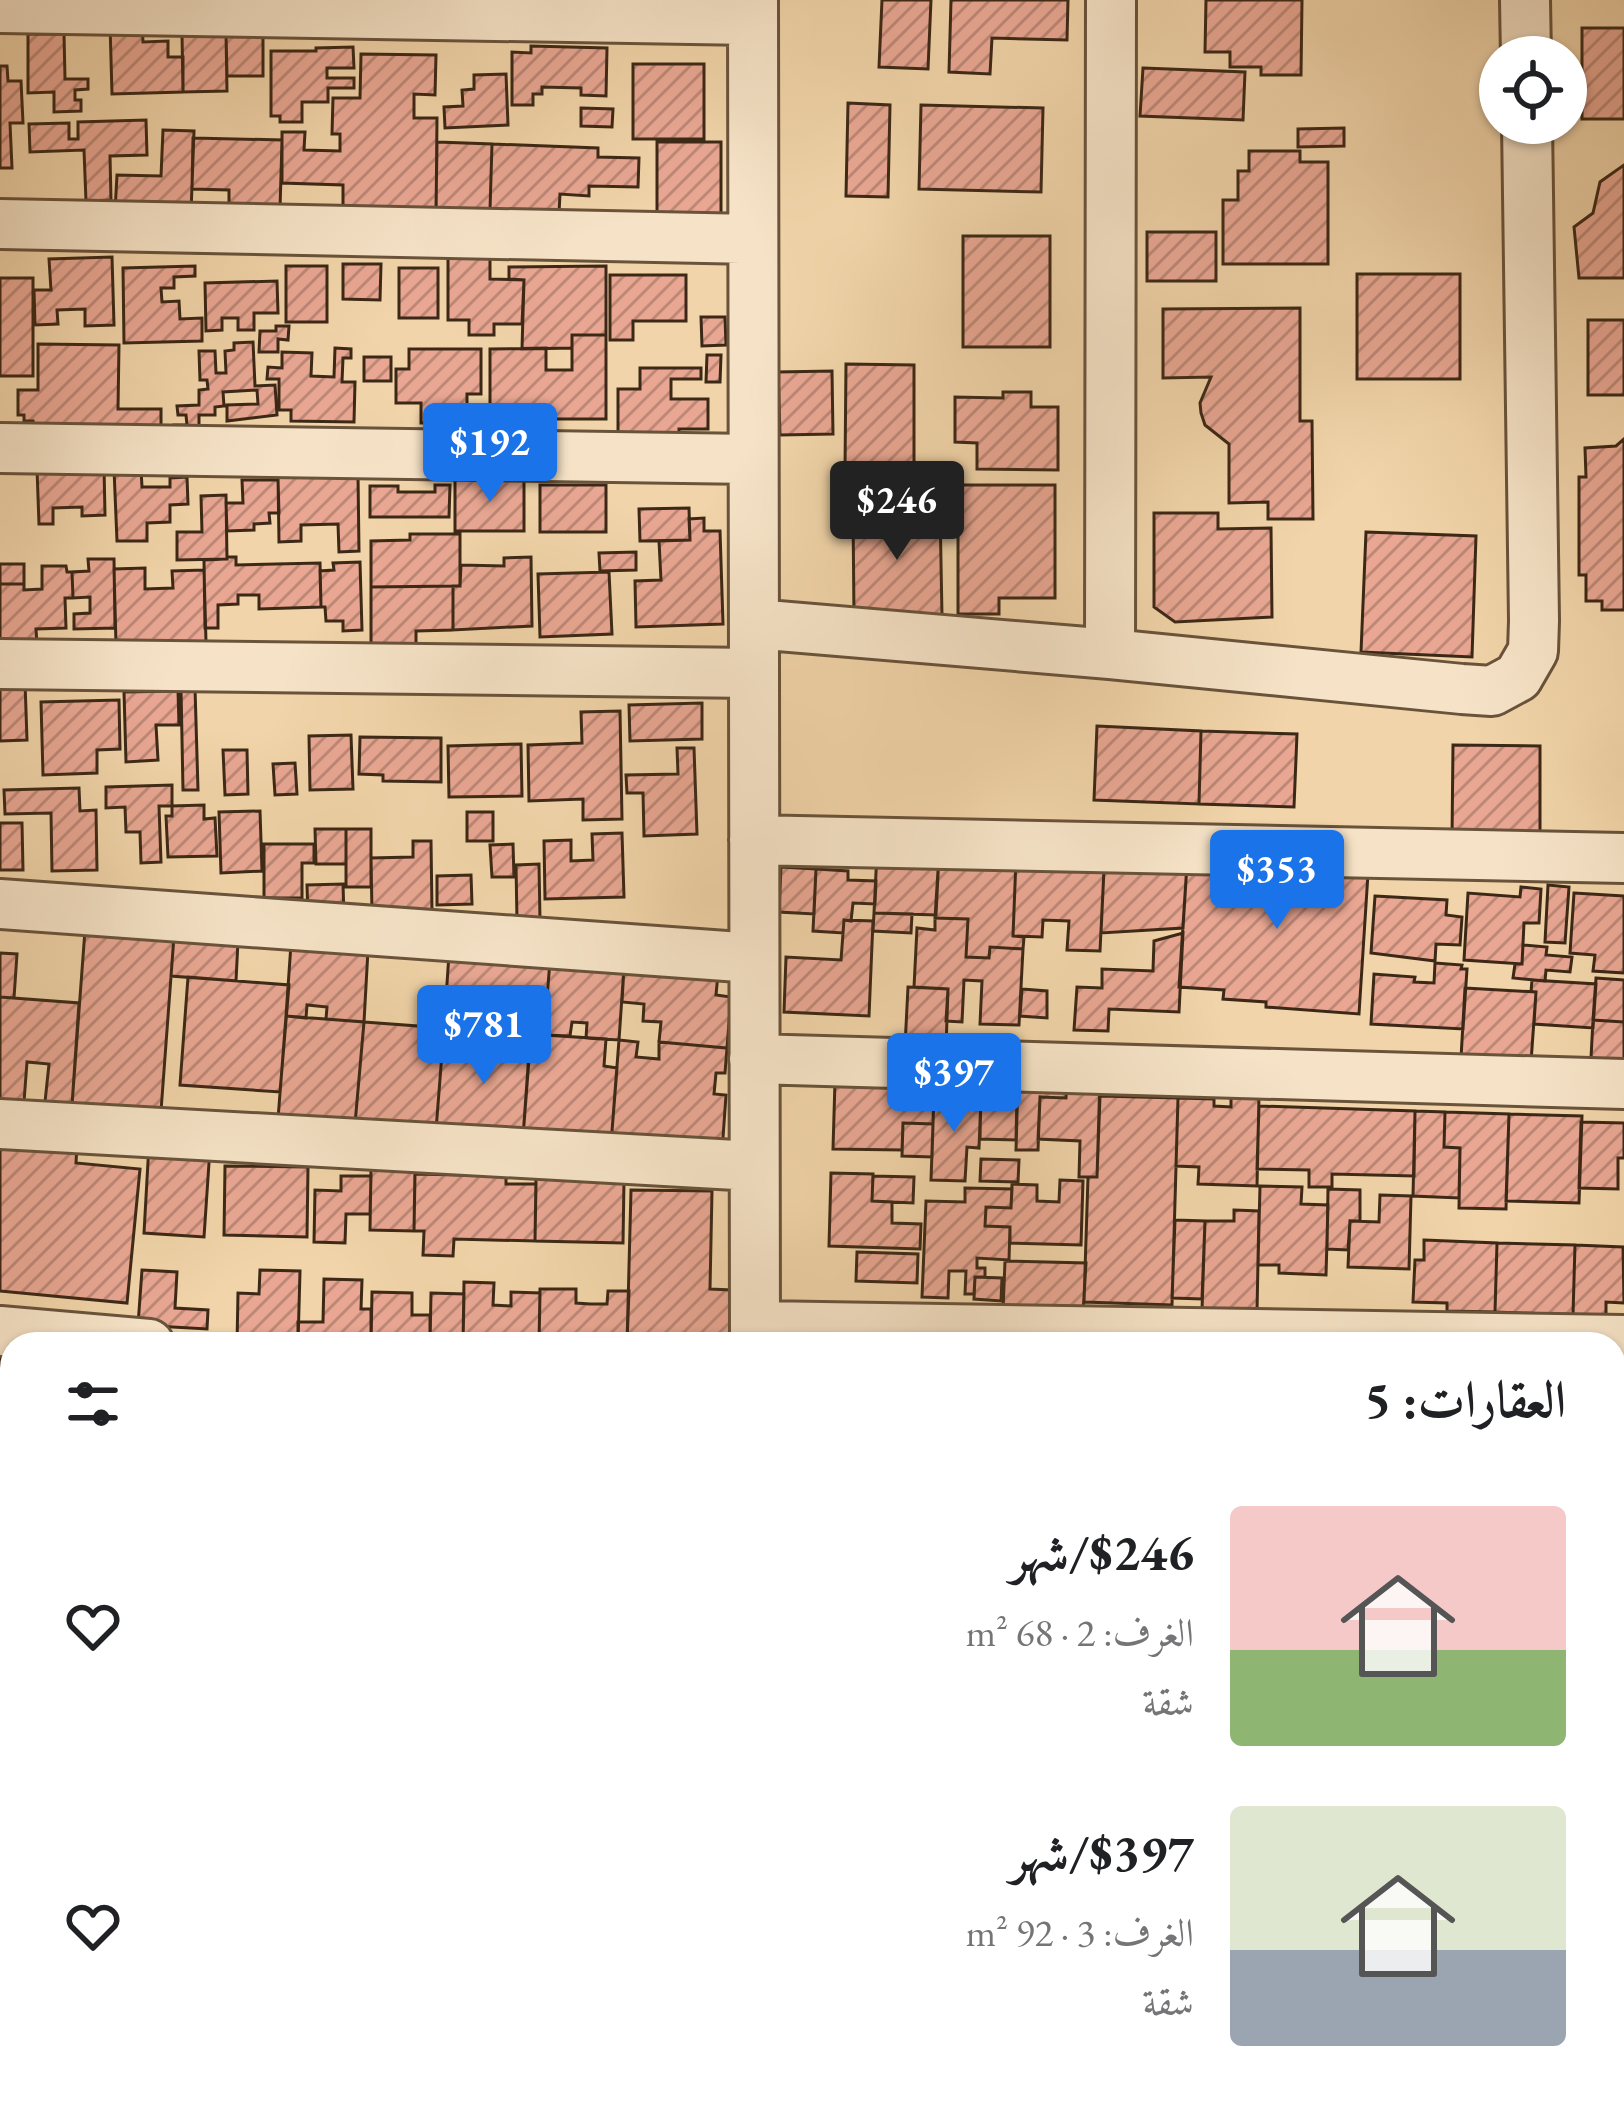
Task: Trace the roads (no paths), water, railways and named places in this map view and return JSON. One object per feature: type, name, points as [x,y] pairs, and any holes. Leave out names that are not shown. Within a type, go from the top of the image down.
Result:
[{"type":"street","points":[[1110,654],[1112,0]]},
{"type":"street","points":[[1525,0],[1526,36]]},
{"type":"street","points":[[0,8],[753,10],[755,1332]]},
{"type":"street","points":[[754,624],[1492,691],[1518,676],[1533,651],[1534,621],[1527,144]]},
{"type":"street","points":[[0,224],[753,238]]},
{"type":"street","points":[[0,448],[753,459]]},
{"type":"street","points":[[0,664],[754,673]]},
{"type":"street","points":[[754,840],[1624,858]]},
{"type":"street","points":[[0,904],[754,958]]},
{"type":"street","points":[[754,1059],[1624,1084]]},
{"type":"street","points":[[0,1124],[754,1166]]}]
